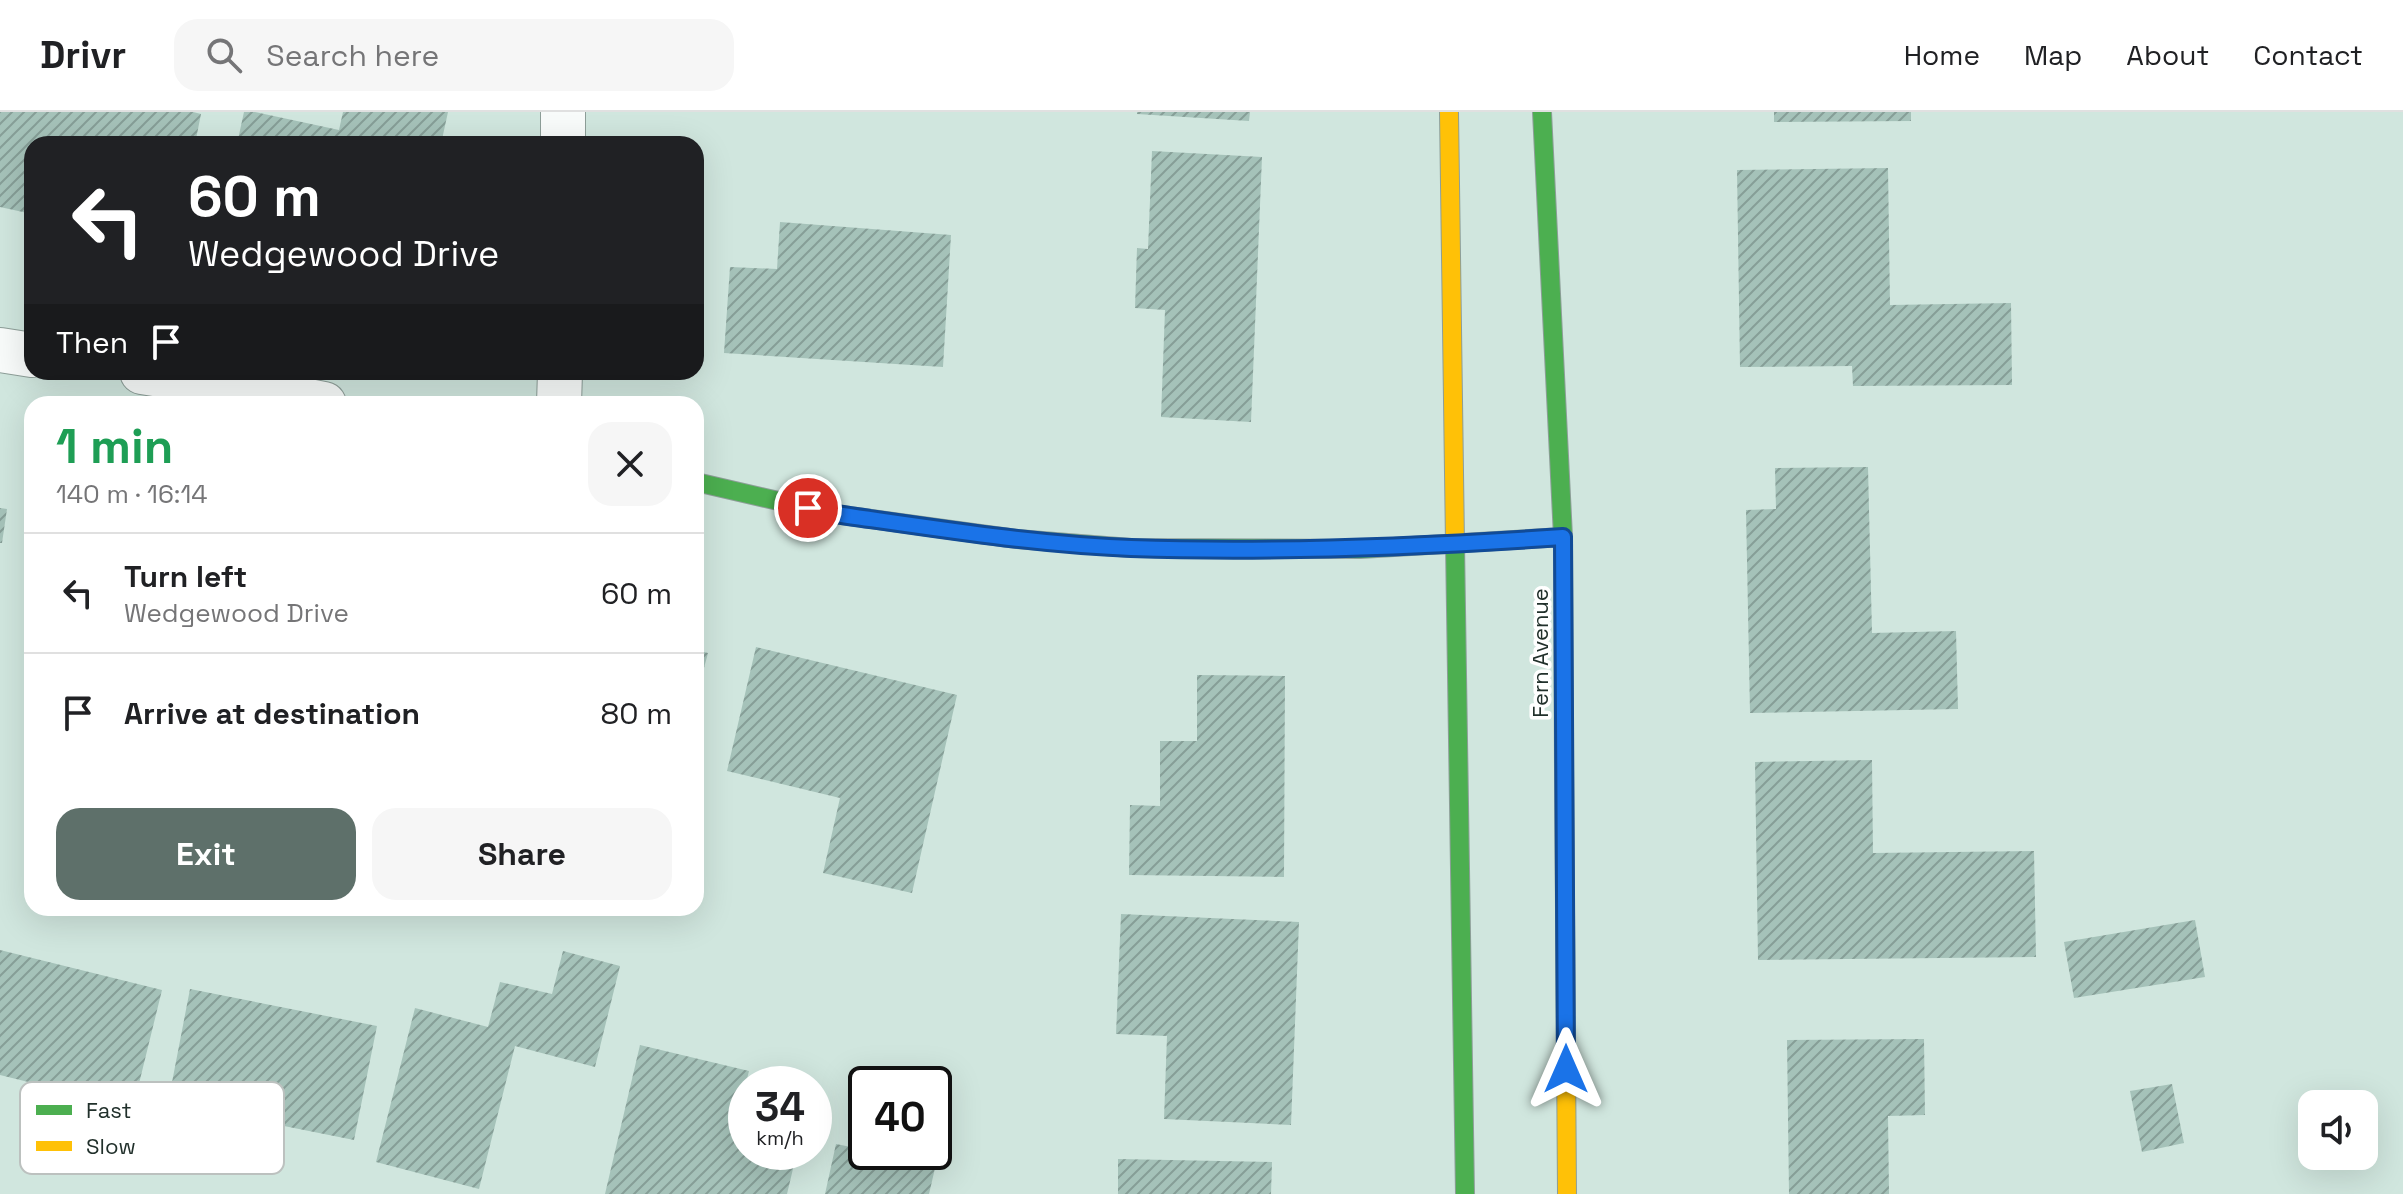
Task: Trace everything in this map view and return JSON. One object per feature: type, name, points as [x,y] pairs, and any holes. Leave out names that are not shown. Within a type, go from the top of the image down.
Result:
[{"type":"street","points":[[563,112],[563,136]]},
{"type":"street","points":[[1449,112],[1465,1194]]},
{"type":"street","name":"Fern Avenue","points":[[1542,112],[1563,537],[1567,1194]]},
{"type":"street","points":[[0,350],[24,354]]},
{"type":"street","points":[[192,380],[283,396]]},
{"type":"street","points":[[704,484],[835,514],[1031,540],[1146,548],[1360,549],[1563,537]]},
{"type":"building","points":[[0,112],[201,114],[197,136],[24,136],[24,212],[0,207]]},
{"type":"building","points":[[244,112],[339,130],[343,112],[448,112],[443,136],[239,136]]},
{"type":"building","points":[[1137,112],[1250,112],[1249,121]]},
{"type":"building","points":[[1774,112],[1911,112],[1911,121],[1774,122]]},
{"type":"building","points":[[1152,151],[1262,157],[1251,422],[1161,417],[1165,310],[1135,308],[1137,248],[1148,249]]},
{"type":"building","points":[[1888,168],[1890,305],[2011,303],[2012,385],[1853,386],[1852,366],[1740,367],[1737,170]]},
{"type":"building","points":[[780,222],[951,235],[943,367],[724,353],[730,267],[777,269]]},
{"type":"building","points":[[1868,467],[1872,633],[1956,631],[1958,709],[1750,713],[1746,510],[1776,509],[1775,468]]},
{"type":"building","points":[[0,508],[7,509],[2,543],[0,543]]},
{"type":"building","points":[[756,647],[957,695],[912,893],[823,873],[840,798],[727,771]]},
{"type":"building","points":[[1197,675],[1285,676],[1284,877],[1129,875],[1130,805],[1160,806],[1160,741],[1197,741]]},
{"type":"building","points":[[1872,760],[1873,853],[2034,851],[2036,957],[1758,960],[1755,762]]},
{"type":"building","points":[[1121,914],[1299,922],[1291,1125],[1164,1119],[1167,1036],[1116,1034]]},
{"type":"building","points":[[2195,920],[2205,977],[2074,998],[2064,942]]},
{"type":"building","points":[[0,950],[162,990],[139,1082],[28,1082],[0,1075]]},
{"type":"building","points":[[563,951],[620,966],[595,1067],[515,1046],[479,1189],[376,1162],[415,1008],[488,1027],[500,982],[552,994]]},
{"type":"building","points":[[190,989],[377,1026],[354,1140],[284,1126],[284,1082],[172,1082]]},
{"type":"building","points":[[1924,1039],[1925,1115],[1888,1116],[1889,1194],[1789,1194],[1787,1040]]},
{"type":"building","points":[[640,1045],[728,1066],[728,1170],[793,1170],[787,1194],[605,1194]]},
{"type":"building","points":[[2172,1084],[2184,1143],[2142,1152],[2130,1091]]},
{"type":"building","points":[[836,1144],[848,1146],[848,1170],[935,1170],[929,1194],[825,1194]]},
{"type":"building","points":[[1118,1159],[1272,1162],[1271,1194],[1118,1194]]},
{"type":"traffic: fast","points":[[1542,112],[1563,537],[1564,768]]},
{"type":"traffic: fast","points":[[704,484],[835,514],[1017,539],[1131,548],[1360,549],[1563,537]]},
{"type":"traffic: fast","points":[[1455,544],[1465,1194]]},
{"type":"traffic: slow","points":[[1449,112],[1455,544]]},
{"type":"traffic: slow","points":[[1564,768],[1567,1194]]},
{"type":"route","points":[[808,508],[1017,539],[1131,548],[1360,549],[1563,537],[1566,1069]]}]
